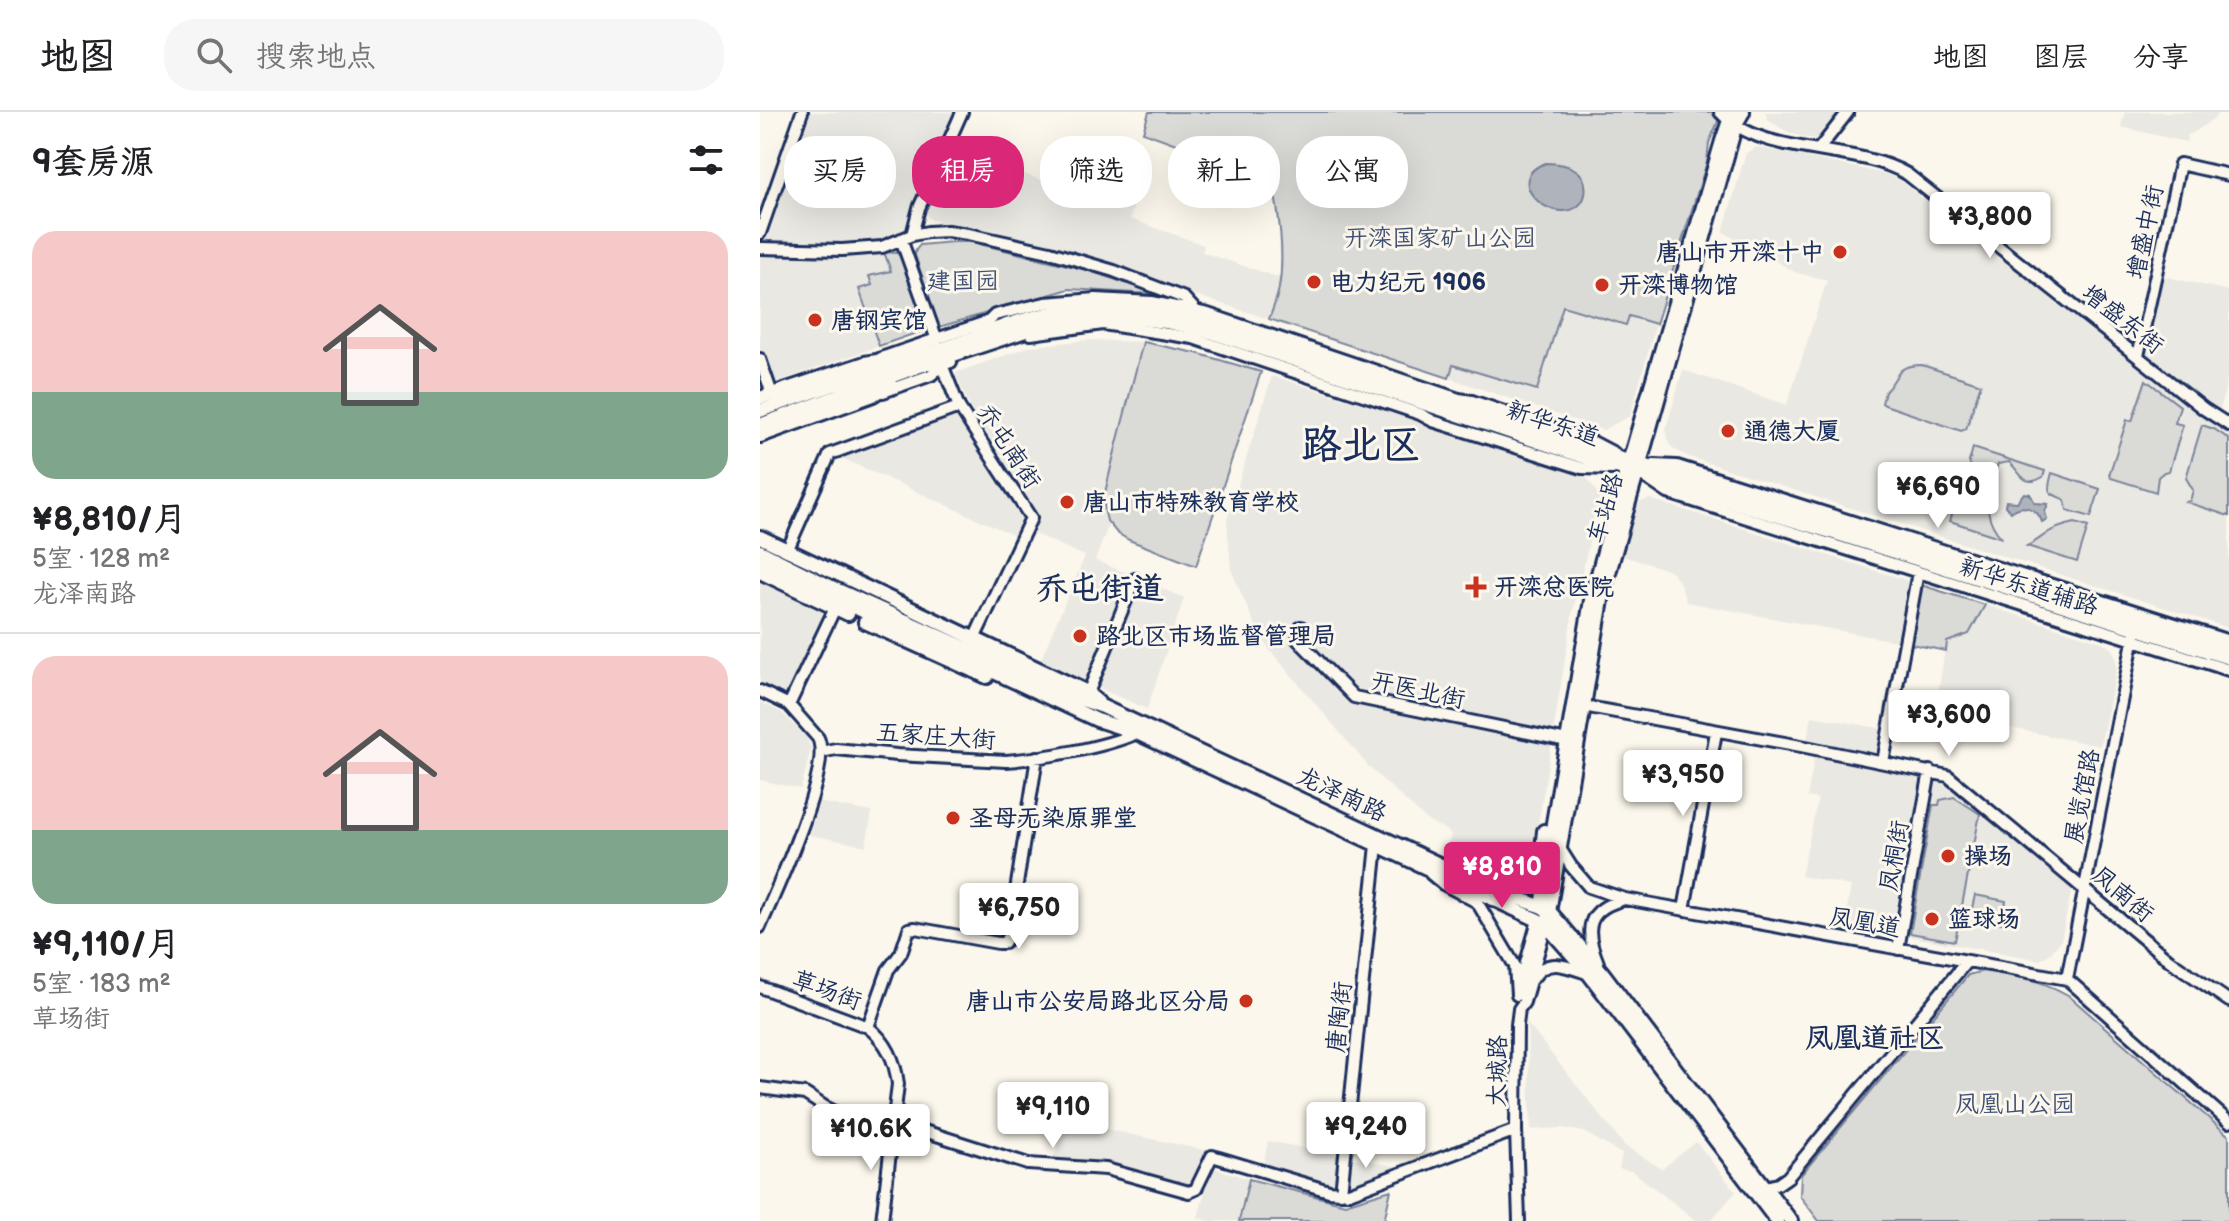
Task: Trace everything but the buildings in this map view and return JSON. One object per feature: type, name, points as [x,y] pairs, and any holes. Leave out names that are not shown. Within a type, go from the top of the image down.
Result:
[{"type":"main road","name":"车站路","points":[[1544,916],[1603,594],[1633,467],[1729,117],[1743,112]]},
{"type":"main road","name":"新华东道","points":[[868,392],[944,347],[1029,318],[1113,307],[1197,314],[1633,467],[2138,626],[2229,658]]},
{"type":"main road","name":"新华东道","points":[[865,369],[916,361],[941,363],[1030,328],[1067,320],[1118,317],[1175,323],[1593,460],[1633,467]]},
{"type":"main road","points":[[766,396],[865,369]]},
{"type":"main road","points":[[760,411],[865,369]]},
{"type":"main road","points":[[760,425],[868,392]]},
{"type":"main road","points":[[760,436],[868,392]]},
{"type":"main road","name":"车站路","points":[[1544,916],[1553,823],[1591,600],[1633,467]]},
{"type":"main road","points":[[760,537],[1088,693],[1103,707]]},
{"type":"main road","name":"龙泽南路","points":[[760,551],[840,591],[1074,697],[1103,707],[1544,916],[1595,973],[1690,1109],[1791,1221]]},
{"type":"main road","name":"龙泽南路","points":[[760,561],[1097,720],[1137,733],[1422,866],[1544,916]]},
{"type":"main road","points":[[760,572],[1075,717],[1097,720]]},
{"type":"main road","name":"新华东道","points":[[2138,626],[2229,649]]},
{"type":"main road","points":[[1475,881],[1509,884],[1526,876],[1539,862],[1544,830],[1553,823]]},
{"type":"main road","name":"龙泽南路","points":[[1760,1188],[1777,1221]]},
{"type":"street","points":[[760,233],[802,112]]},
{"type":"street","points":[[912,235],[919,208],[962,112]]},
{"type":"street","points":[[1819,149],[1848,112]]},
{"type":"street","name":"增盛东街","points":[[1729,117],[1759,137],[1887,164],[1907,174],[2204,409],[2229,425]]},
{"type":"street","name":"增盛中街","points":[[2138,356],[2180,164],[2229,175]]},
{"type":"street","points":[[760,248],[842,250],[882,247],[912,235],[947,231],[1050,252],[1114,271],[1184,298],[1197,314]]},
{"type":"street","points":[[901,239],[937,340]]},
{"type":"street","points":[[865,369],[989,321],[995,315],[1045,303],[1124,299],[1152,302],[1197,314]]},
{"type":"street","points":[[760,359],[766,396]]},
{"type":"street","points":[[868,392],[931,375],[941,363]]},
{"type":"street","name":"乔屯南街","points":[[941,363],[959,407],[1031,518],[974,639]]},
{"type":"street","points":[[787,551],[830,454],[959,407]]},
{"type":"street","name":"新华东道辅路","points":[[1633,467],[1668,493],[1918,572],[2138,626],[2229,641]]},
{"type":"street","points":[[1883,762],[1918,572]]},
{"type":"street","points":[[1088,693],[1135,579]]},
{"type":"street","points":[[789,705],[835,608]]},
{"type":"street","name":"新华东道辅路","points":[[2138,626],[2229,670]]},
{"type":"street","name":"展览馆路","points":[[2067,979],[2138,626]]},
{"type":"street","name":"开医北街","points":[[1301,627],[1298,640],[1354,697],[1567,741]]},
{"type":"street","points":[[760,691],[789,705],[818,738],[821,752],[807,810],[760,927]]},
{"type":"street","name":"凤南街","points":[[1583,706],[1948,776],[2169,960],[2229,1001]]},
{"type":"street","points":[[1684,910],[1716,732]]},
{"type":"street","name":"五家庄大街","points":[[821,752],[836,749],[1006,761],[1116,741],[1137,733]]},
{"type":"street","points":[[868,1027],[888,970],[901,953],[909,929],[1004,943],[1009,935],[1037,757]]},
{"type":"street","name":"凤桐街","points":[[1898,949],[1930,771]]},
{"type":"street","name":"唐陶街","points":[[1341,1193],[1377,845]]},
{"type":"street","name":"凤凰道","points":[[1559,847],[1589,887],[1625,899],[2067,979]]},
{"type":"street","points":[[1422,866],[1443,884],[1477,902],[1515,966],[1520,1002]]},
{"type":"street","points":[[1520,1002],[1540,968],[1567,966],[1595,973],[1589,931],[1592,922],[1603,906],[1625,899]]},
{"type":"street","points":[[1520,1002],[1544,916]]},
{"type":"street","points":[[1760,1188],[1778,1184],[1788,1177],[1967,961]]},
{"type":"street","points":[[2067,979],[2229,1122]]},
{"type":"street","name":"草场街","points":[[760,987],[868,1027],[881,1038],[896,1068],[898,1084],[882,1221]]},
{"type":"street","name":"大城路","points":[[1519,1221],[1516,1130],[1520,1002]]},
{"type":"street","points":[[760,1088],[805,1094],[849,1119],[927,1132],[1028,1164],[1106,1169],[1189,1192],[1196,1189],[1212,1156],[1341,1193],[1358,1191],[1516,1130]]},
{"type":"shaded area","points":[[806,112],[956,112],[946,136],[912,136],[912,208],[915,208],[904,235],[884,243],[838,247],[760,243],[784,175],[784,208],[896,208],[896,136],[798,136]]},
{"type":"shaded area","points":[[1364,112],[1353,136],[1331,136]]},
{"type":"shaded area","points":[[1765,112],[1839,112],[1818,139],[1788,132],[1769,121]]},
{"type":"shaded area","points":[[2125,112],[2218,112],[2217,116],[2188,134],[2186,142],[2121,127]]},
{"type":"shaded area","points":[[1757,147],[1886,174],[1901,181],[2229,434],[2229,628],[1689,457],[1669,444],[1666,428],[1683,370],[1787,405],[1827,280],[1797,273],[1723,232],[1746,153]]},
{"type":"shaded area","points":[[1296,162],[1296,208],[1319,208],[1269,319],[1089,256],[932,220],[925,209],[1024,208],[1024,174],[1040,180],[1040,208],[1133,208],[1130,219],[1204,245],[1202,252],[1280,278],[1280,173]]},
{"type":"shaded area","points":[[1546,163],[1576,170],[1583,178],[1584,199],[1577,207],[1566,211],[1554,210],[1534,197],[1528,179],[1533,170]]},
{"type":"shaded area","name":"唐钢宾馆","points":[[760,252],[846,255],[884,252],[892,272],[869,277],[872,285],[860,289],[879,346],[771,384],[760,349]]},
{"type":"shaded area","points":[[2158,275],[2229,291],[2229,371],[2219,415],[2141,354]]},
{"type":"shaded area","points":[[1563,306],[1625,325],[1629,315],[1656,324],[1630,416],[1603,430],[1449,378],[1453,364]]},
{"type":"shaded area","points":[[1088,340],[1143,342],[1261,372],[1196,566],[1129,540],[1109,524],[1095,560],[1135,577],[1090,684],[1040,661],[1085,556],[1030,532],[1038,514],[970,407],[955,373],[1031,346]]},
{"type":"shaded area","points":[[1272,376],[1422,422],[1587,478],[1600,497],[1573,610],[1553,733],[1357,695],[1296,633],[1293,640],[1353,700],[1552,741],[1533,855],[1519,868],[1502,872],[1447,847],[1451,836],[1447,830],[1430,823],[1370,768],[1269,649],[1255,625],[1231,570],[1227,520]]},
{"type":"shaded area","points":[[945,417],[960,417],[1026,520],[1018,537],[837,456]]},
{"type":"shaded area","points":[[2024,493],[2030,494],[2035,503],[2048,504],[2045,512],[2047,519],[2042,522],[2030,508],[2011,512],[2005,506],[2006,501],[2017,502]]},
{"type":"shaded area","points":[[1650,499],[1912,582],[1900,642],[1686,602],[1680,583],[1671,571],[1623,556],[1635,506]]},
{"type":"shaded area","points":[[760,577],[829,613],[788,696],[760,682]]},
{"type":"shaded area","points":[[1137,578],[1184,598],[1147,709],[1092,685]]},
{"type":"shaded area","points":[[1985,605],[2102,642],[2111,648],[2117,668],[2100,746],[1935,713],[1946,642],[1969,634]]},
{"type":"shaded area","points":[[760,702],[781,712],[806,737],[811,748],[801,789],[760,780]]},
{"type":"shaded area","points":[[1812,716],[1884,729],[1879,756],[1806,743]]},
{"type":"shaded area","points":[[1815,755],[1923,775],[1890,941],[1843,932],[1851,886],[1801,876],[1818,799],[1807,797]]},
{"type":"shaded area","points":[[1942,780],[2072,888],[2061,940],[2051,953],[2040,960],[1907,936],[1936,781]]},
{"type":"shaded area","points":[[818,802],[872,812],[866,846],[810,835]]},
{"type":"shaded area","points":[[1527,1023],[1624,1145],[1662,1169],[1696,1142],[1736,1192],[1710,1221],[1697,1221],[1632,1171],[1619,1169],[1622,1154],[1584,1132],[1562,1128],[1531,1130]]},
{"type":"shaded area","points":[[1064,1120],[1208,1151],[1192,1187],[1187,1188],[1056,1162],[1052,1159]]},
{"type":"shaded area","points":[[1268,1141],[1404,1168],[1356,1185],[1324,1184],[1263,1167]]},
{"type":"shaded area","points":[[1211,1167],[1249,1179],[1239,1221],[1198,1218]]},
{"type":"green space","name":"开滦国家矿山公园","points":[[1149,112],[1722,112],[1709,143],[1707,162],[1656,324],[1629,316],[1626,325],[1563,306],[1537,390],[1453,365],[1449,378],[1269,319],[1281,275],[1277,208],[1280,208],[1280,136],[1168,136],[1168,141],[1143,132]]},
{"type":"green space","name":"建国园","points":[[971,242],[1084,269],[1152,294],[1069,289],[939,327],[915,255],[920,245]]},
{"type":"green space","points":[[884,252],[897,253],[904,260],[927,326],[925,330],[879,346],[859,289],[872,285],[869,276],[891,271]]},
{"type":"green space","points":[[1143,342],[1261,372],[1196,566],[1129,540],[1117,533],[1107,521],[1104,497]]},
{"type":"green space","points":[[1922,365],[1981,384],[1966,429],[1961,431],[1882,403],[1885,392],[1902,370]]},
{"type":"green space","points":[[2146,380],[2180,406],[2175,423],[2183,425],[2169,471],[2158,477],[2156,492],[2109,475],[2127,420],[2132,421]]},
{"type":"green space","points":[[2202,425],[2229,439],[2229,516],[2186,502],[2190,501],[2193,490],[2186,478]]},
{"type":"green space","points":[[1973,448],[2045,471],[2043,477],[2027,480],[2009,462],[1998,464],[1990,476],[1972,470],[1969,462]]},
{"type":"green space","points":[[2052,473],[2100,489],[2091,517],[2067,510],[2065,500],[2050,491]]},
{"type":"green space","points":[[1969,476],[1994,483],[1988,497],[1988,512],[2002,538],[1950,521],[1962,482]]},
{"type":"green space","points":[[2075,523],[2088,527],[2077,562],[2027,546],[2052,530]]},
{"type":"green space","points":[[1921,585],[1985,605],[1969,634],[1947,642],[1946,651],[1911,644]]},
{"type":"green space","name":"操场","points":[[1954,797],[1980,814],[1955,941],[1910,933],[1933,805]]},
{"type":"green space","points":[[1975,895],[2006,901],[2002,923],[1970,917]]},
{"type":"green space","name":"凤凰山公园","points":[[1983,971],[2027,978],[2068,995],[2229,1136],[2229,1221],[1819,1221],[1800,1196],[1801,1175],[1968,975]]},
{"type":"green space","points":[[1249,1179],[1345,1204],[1391,1190],[1384,1221],[1239,1221]]},
{"type":"place","name":"唐山市开滦十中","points":[[1840,252]]},
{"type":"place","name":"电力纪元 1906","points":[[1314,282]]},
{"type":"place","name":"开滦博物馆","points":[[1602,285]]},
{"type":"place","name":"唐钢宾馆","points":[[815,320]]},
{"type":"place","name":"通德大厦","points":[[1728,431]]},
{"type":"place","name":"唐山市特殊教育学校","points":[[1067,502]]},
{"type":"place","name":"开滦总医院","points":[[1476,587]]},
{"type":"place","name":"路北区市场监督管理局","points":[[1080,636]]},
{"type":"place","name":"圣母无染原罪堂","points":[[953,818]]},
{"type":"place","name":"操场","points":[[1948,856]]},
{"type":"place","name":"篮球场","points":[[1932,919]]},
{"type":"place","name":"唐山市公安局路北区分局","points":[[1246,1001]]},
{"type":"district","name":"路北区","points":[[1361,444]]},
{"type":"district","name":"乔屯街道","points":[[1100,588]]},
{"type":"district","name":"凤凰道社区","points":[[1875,1037]]}]
